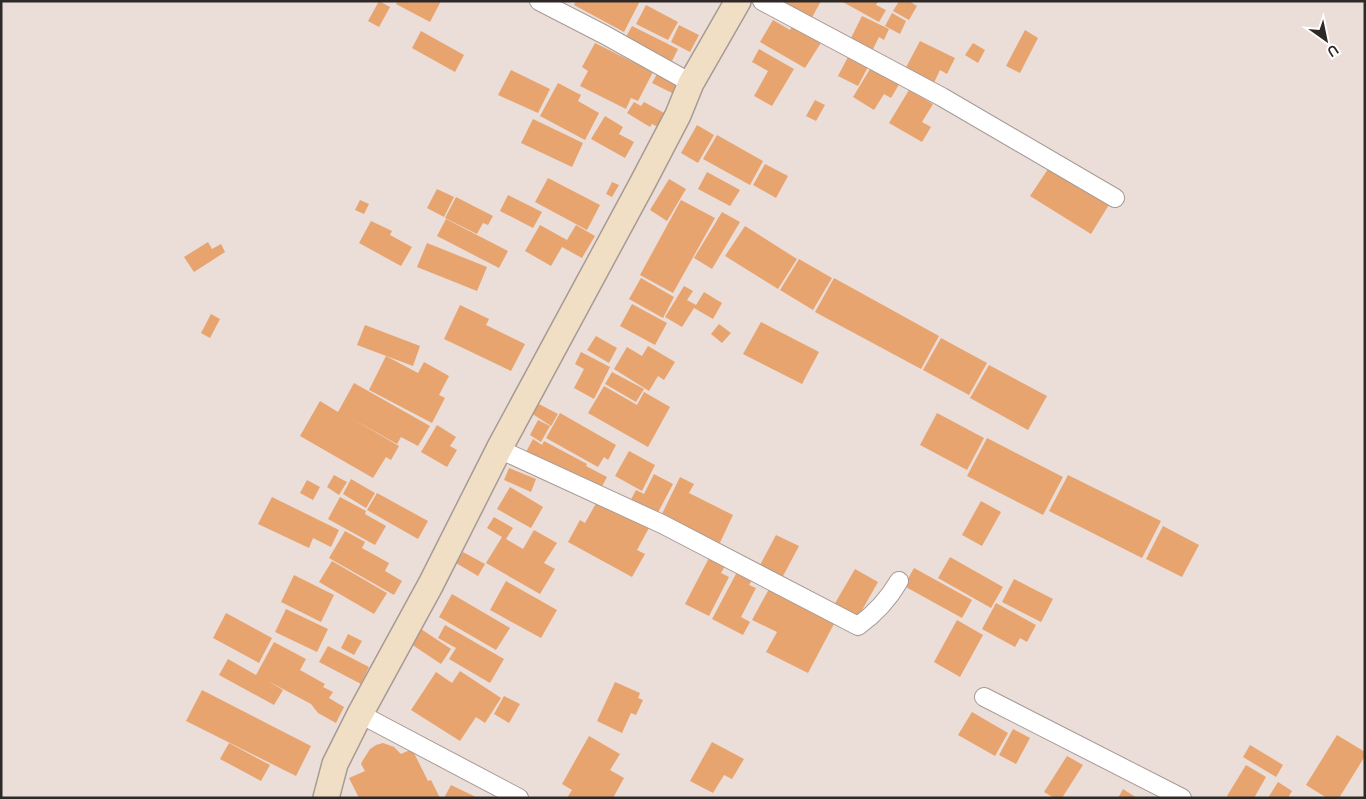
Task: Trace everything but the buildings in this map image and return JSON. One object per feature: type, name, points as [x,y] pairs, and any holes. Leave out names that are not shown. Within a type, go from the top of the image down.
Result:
[{"type":"street","points":[[539,1],[605,35],[691,84]]},
{"type":"street","points":[[326,798],[335,764],[360,714],[431,584],[499,449],[642,184],[678,114],[691,84],[738,1]]},
{"type":"street","points":[[762,1],[942,97],[1115,198]]},
{"type":"street","points":[[499,449],[662,524],[858,626],[876,612],[892,595],[900,581]]},
{"type":"street","points":[[984,697],[1182,798]]},
{"type":"street","points":[[360,714],[518,798]]}]
